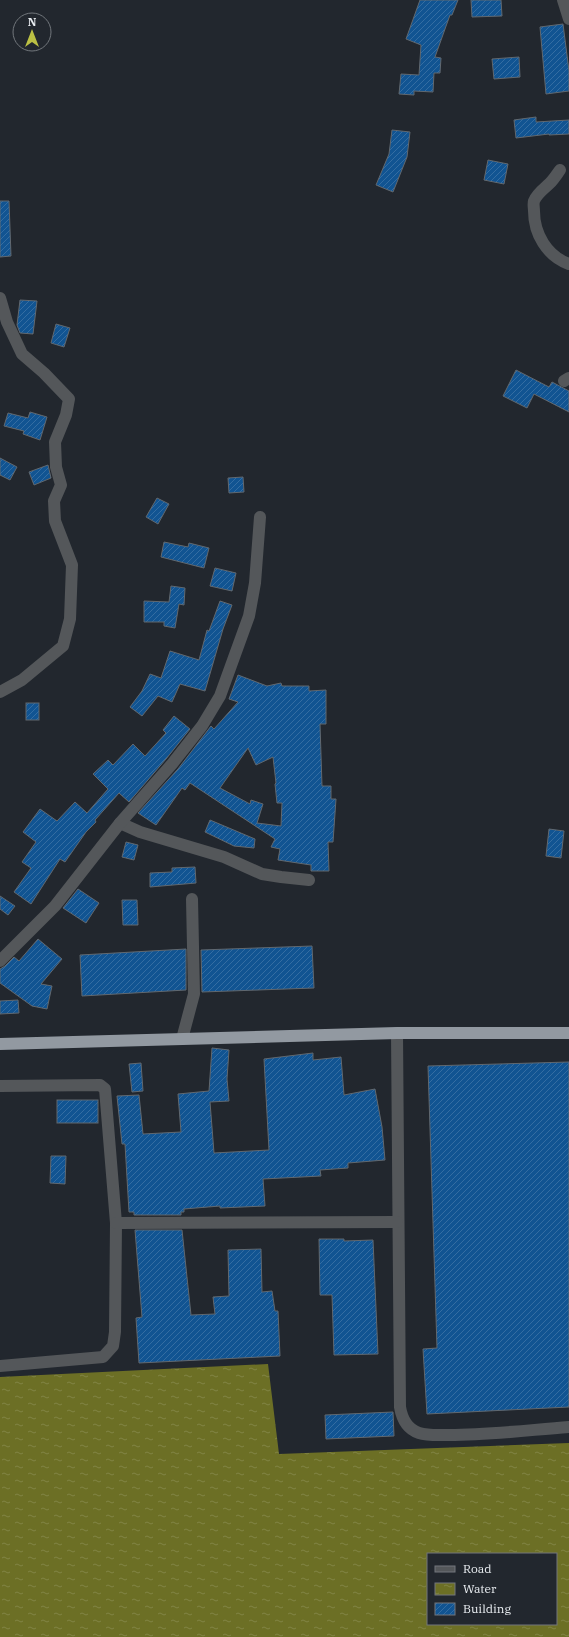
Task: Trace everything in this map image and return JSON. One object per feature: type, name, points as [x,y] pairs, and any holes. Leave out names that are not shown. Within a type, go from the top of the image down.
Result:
[{"type":"highway","points":[[0,1044],[397,1033],[569,1033]]},
{"type":"street","points":[[563,0],[569,19]]},
{"type":"street","points":[[560,170],[551,182],[540,192],[534,202],[534,218],[543,243],[551,254],[560,261],[569,264]]},
{"type":"street","points":[[0,298],[7,322],[22,354],[44,373],[69,399],[66,415],[55,442],[56,467],[61,485],[54,501],[55,521],[72,565],[70,619],[63,646],[22,680],[0,692]]},
{"type":"street","points":[[0,961],[55,906],[120,823],[177,758],[202,726],[220,696],[249,616],[255,583],[260,517]]},
{"type":"street","points":[[120,823],[140,832],[224,857],[262,874],[309,880]]},
{"type":"street","points":[[182,1039],[194,994],[192,899]]},
{"type":"street","points":[[397,1033],[397,1222],[400,1407],[402,1417],[407,1425],[419,1433],[430,1435],[459,1435],[569,1427]]},
{"type":"street","points":[[0,1086],[100,1085],[105,1089],[116,1223],[115,1332],[113,1346],[103,1356],[0,1366]]},
{"type":"street","points":[[116,1223],[397,1222]]},
{"type":"water","points":[[268,1364],[279,1454],[569,1443],[569,1637],[0,1637],[0,1377]]},
{"type":"building","points":[[420,0],[458,0],[452,15],[450,15],[435,57],[441,58],[440,73],[434,73],[433,92],[414,91],[414,95],[399,94],[401,74],[419,75],[421,45],[406,39]]},
{"type":"building","points":[[471,0],[501,0],[502,16],[472,17]]},
{"type":"building","points":[[563,24],[569,71],[569,91],[546,94],[540,27]]},
{"type":"building","points":[[519,57],[520,77],[494,79],[492,59]]},
{"type":"building","points":[[536,117],[536,122],[569,120],[569,134],[549,134],[516,138],[514,120]]},
{"type":"building","points":[[392,130],[410,132],[407,157],[393,192],[376,185],[389,154]]},
{"type":"building","points":[[488,160],[508,164],[504,184],[484,180]]},
{"type":"building","points":[[0,201],[9,201],[11,256],[0,257]]},
{"type":"building","points":[[20,300],[37,301],[33,334],[20,333],[17,325]]},
{"type":"building","points":[[56,324],[70,328],[64,347],[51,343]]},
{"type":"building","points":[[516,370],[549,387],[552,382],[569,391],[569,412],[534,394],[527,408],[503,396]]},
{"type":"building","points":[[30,412],[47,417],[40,440],[23,434],[24,431],[4,426],[8,413],[28,418]]},
{"type":"building","points":[[0,458],[17,467],[10,480],[0,475]]},
{"type":"building","points":[[48,465],[51,478],[34,485],[29,472]]},
{"type":"building","points":[[243,477],[244,492],[229,493],[228,478]]},
{"type":"building","points":[[157,498],[169,504],[158,524],[146,517]]},
{"type":"building","points":[[164,542],[188,547],[189,543],[209,548],[204,568],[161,557]]},
{"type":"building","points":[[215,568],[236,573],[232,591],[210,586]]},
{"type":"building","points":[[171,586],[185,588],[184,605],[179,604],[175,628],[164,626],[164,622],[144,622],[144,601],[169,602]]},
{"type":"building","points":[[220,601],[232,605],[223,629],[205,691],[180,684],[172,702],[158,696],[142,716],[130,707],[142,691],[150,674],[161,678],[170,651],[199,660],[207,630],[209,631]]},
{"type":"building","points":[[238,675],[267,686],[281,683],[282,686],[309,686],[309,691],[326,690],[326,724],[320,724],[322,786],[331,786],[331,799],[336,799],[333,842],[328,842],[329,871],[311,871],[311,865],[278,860],[280,849],[271,847],[275,839],[190,783],[185,790],[182,788],[156,825],[138,813],[178,769],[211,726],[214,729],[238,702],[229,699]],"holes":[[[248,748],[256,765],[273,757],[277,803],[282,803],[281,826],[257,823],[263,804],[251,800],[250,804],[220,788]]]},
{"type":"building","points":[[26,703],[39,703],[39,720],[26,720]]},
{"type":"building","points":[[174,716],[190,729],[129,802],[119,793],[95,820],[96,822],[86,832],[65,862],[60,859],[31,904],[14,892],[31,868],[22,862],[36,842],[23,832],[40,809],[57,821],[75,802],[87,813],[108,789],[93,774],[108,760],[113,765],[133,744],[145,756],[166,733],[163,730]]},
{"type":"building","points":[[210,820],[255,839],[254,848],[234,846],[205,832]]},
{"type":"building","points":[[549,829],[564,831],[561,858],[546,856]]},
{"type":"building","points":[[126,842],[138,845],[134,860],[122,857]]},
{"type":"building","points":[[195,867],[196,883],[150,887],[150,873],[172,872],[172,868]]},
{"type":"building","points":[[78,889],[99,903],[86,923],[63,908]]},
{"type":"building","points":[[0,896],[15,906],[8,915],[0,909]]},
{"type":"building","points":[[122,900],[137,900],[138,925],[123,925]]},
{"type":"building","points":[[38,939],[62,959],[41,984],[52,986],[47,1009],[32,1006],[0,983],[0,969],[14,957],[19,961]]},
{"type":"building","points":[[312,946],[314,988],[202,992],[201,950]]},
{"type":"building","points":[[186,949],[186,990],[82,996],[80,955]]},
{"type":"building","points":[[18,1000],[19,1013],[0,1014],[0,1001]]},
{"type":"building","points":[[212,1048],[229,1050],[227,1079],[229,1101],[210,1102],[214,1153],[269,1150],[264,1059],[313,1053],[313,1060],[341,1057],[344,1095],[375,1089],[382,1127],[385,1160],[348,1163],[348,1168],[320,1170],[321,1176],[263,1179],[265,1206],[220,1208],[220,1206],[184,1209],[184,1212],[181,1212],[181,1215],[134,1215],[134,1212],[129,1212],[125,1144],[122,1144],[117,1096],[139,1095],[143,1134],[181,1132],[178,1094],[209,1091]]},
{"type":"building","points":[[569,1062],[569,1407],[427,1414],[423,1349],[437,1348],[428,1066]]},
{"type":"building","points":[[141,1063],[143,1091],[132,1092],[129,1064]]},
{"type":"building","points":[[57,1100],[98,1100],[98,1123],[57,1123]]},
{"type":"building","points":[[51,1156],[66,1156],[65,1184],[50,1183]]},
{"type":"building","points":[[135,1230],[182,1230],[191,1315],[215,1314],[213,1297],[229,1296],[228,1250],[261,1249],[262,1292],[272,1291],[275,1311],[278,1311],[280,1356],[139,1363],[136,1318],[142,1317]]},
{"type":"building","points":[[319,1239],[344,1239],[344,1241],[373,1240],[378,1354],[334,1355],[332,1295],[320,1295]]},
{"type":"building","points":[[393,1412],[394,1436],[326,1439],[325,1415]]}]
